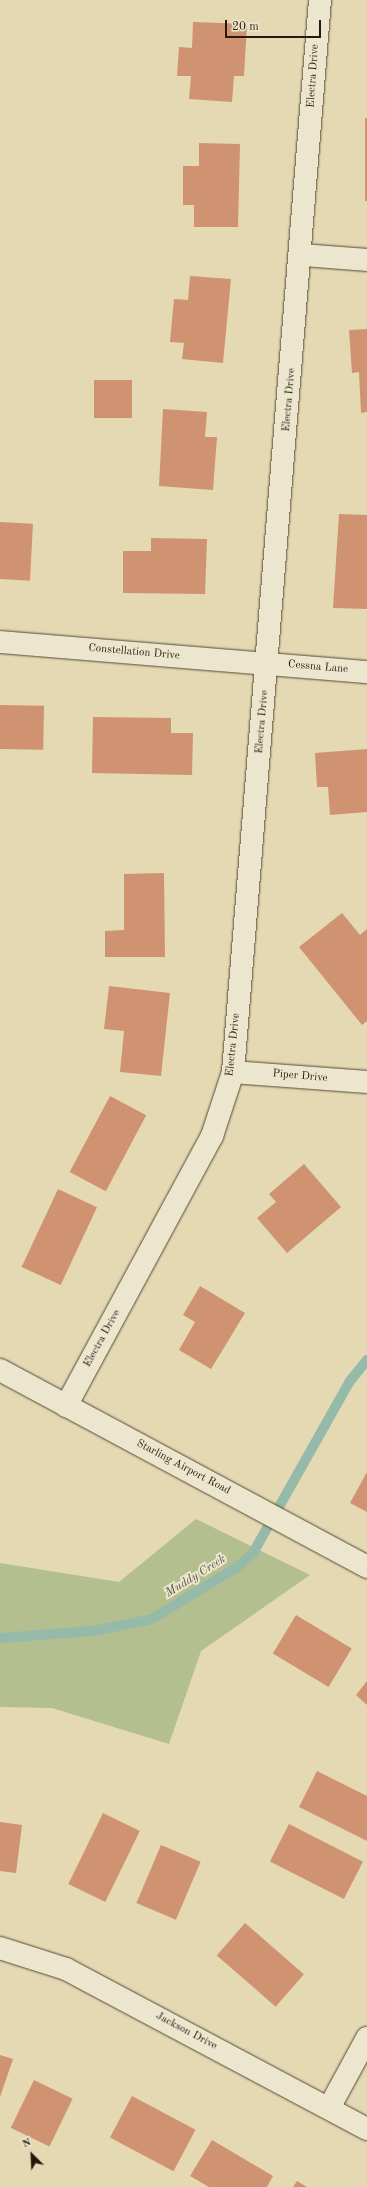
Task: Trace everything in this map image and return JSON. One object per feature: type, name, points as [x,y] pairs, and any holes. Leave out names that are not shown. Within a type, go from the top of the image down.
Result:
[{"type":"street","name":"Electra Drive","points":[[66,1406],[212,1136],[232,1072],[302,255],[320,0]]},
{"type":"street","points":[[302,255],[367,260]]},
{"type":"street","name":"Constellation Drive","points":[[0,642],[268,664]]},
{"type":"street","name":"Cessna Lane","points":[[268,664],[367,672]]},
{"type":"street","name":"Piper Drive","points":[[232,1072],[367,1082]]},
{"type":"street","name":"Starling Airport Road","points":[[0,1370],[367,1566]]},
{"type":"street","name":"Jackson Drive","points":[[0,1948],[66,1968],[367,2129]]},
{"type":"street","points":[[329,2108],[367,2038]]},
{"type":"green space","points":[[196,1519],[310,1575],[201,1651],[169,1744],[52,1708],[0,1707],[0,1563],[119,1582]]},
{"type":"building","points":[[193,22],[247,24],[244,76],[234,76],[232,102],[189,99],[191,76],[177,76],[179,47],[192,48]]},
{"type":"building","points":[[365,118],[367,118],[367,201],[365,201]]},
{"type":"building","points":[[199,143],[240,144],[238,227],[194,227],[194,205],[183,205],[183,166],[199,166]]},
{"type":"building","points":[[190,276],[231,279],[223,363],[182,359],[184,343],[170,342],[174,299],[188,300]]},
{"type":"building","points":[[367,329],[367,412],[361,413],[359,372],[352,373],[349,330]]},
{"type":"building","points":[[94,380],[132,380],[132,418],[94,418]]},
{"type":"building","points":[[163,409],[207,412],[205,437],[217,437],[213,490],[159,486]]},
{"type":"building","points":[[339,514],[367,515],[367,609],[333,608]]},
{"type":"building","points":[[0,522],[33,524],[30,581],[0,579]]},
{"type":"building","points":[[151,538],[207,539],[205,594],[123,593],[123,551],[151,551]]},
{"type":"building","points":[[0,705],[44,706],[43,750],[0,749]]},
{"type":"building","points":[[93,717],[171,718],[171,733],[193,733],[192,775],[92,773]]},
{"type":"building","points":[[367,749],[367,812],[330,815],[328,787],[317,787],[315,753]]},
{"type":"building","points":[[164,873],[165,957],[105,957],[105,931],[124,930],[124,874]]},
{"type":"building","points":[[342,913],[360,935],[367,929],[367,1021],[362,1025],[299,947]]},
{"type":"building","points":[[109,986],[170,993],[161,1076],[120,1072],[124,1031],[104,1029]]},
{"type":"building","points":[[110,1096],[146,1115],[106,1191],[70,1172]]},
{"type":"building","points":[[304,1164],[341,1207],[287,1253],[257,1218],[276,1202],[269,1194]]},
{"type":"building","points":[[58,1189],[97,1207],[61,1285],[22,1267]]},
{"type":"building","points":[[200,1286],[245,1313],[211,1369],[179,1350],[195,1322],[183,1315]]},
{"type":"building","points":[[367,1472],[367,1512],[350,1503]]},
{"type":"building","points":[[296,1615],[352,1648],[329,1687],[273,1654]]},
{"type":"building","points":[[367,1681],[367,1705],[356,1695]]},
{"type":"building","points":[[317,1771],[367,1796],[367,1841],[299,1807]]},
{"type":"building","points":[[103,1813],[140,1831],[105,1902],[68,1884]]},
{"type":"building","points":[[0,1822],[22,1825],[16,1873],[0,1871]]},
{"type":"building","points":[[289,1824],[363,1862],[344,1899],[270,1861]]},
{"type":"building","points":[[161,1845],[201,1862],[176,1920],[136,1903]]},
{"type":"building","points":[[245,1923],[304,1974],[276,2007],[217,1955]]},
{"type":"building","points":[[0,2055],[13,2059],[0,2097]]},
{"type":"building","points":[[34,2080],[73,2099],[49,2146],[11,2128]]},
{"type":"building","points":[[132,2096],[196,2130],[174,2171],[110,2137]]},
{"type":"building","points":[[212,2140],[273,2176],[267,2187],[209,2187],[190,2176]]},
{"type":"building","points":[[297,2181],[307,2187],[293,2187]]},
{"type":"waterway","name":"Muddy Creek","points":[[0,1638],[93,1631],[152,1619],[236,1568],[253,1553],[350,1381],[367,1360]]}]
